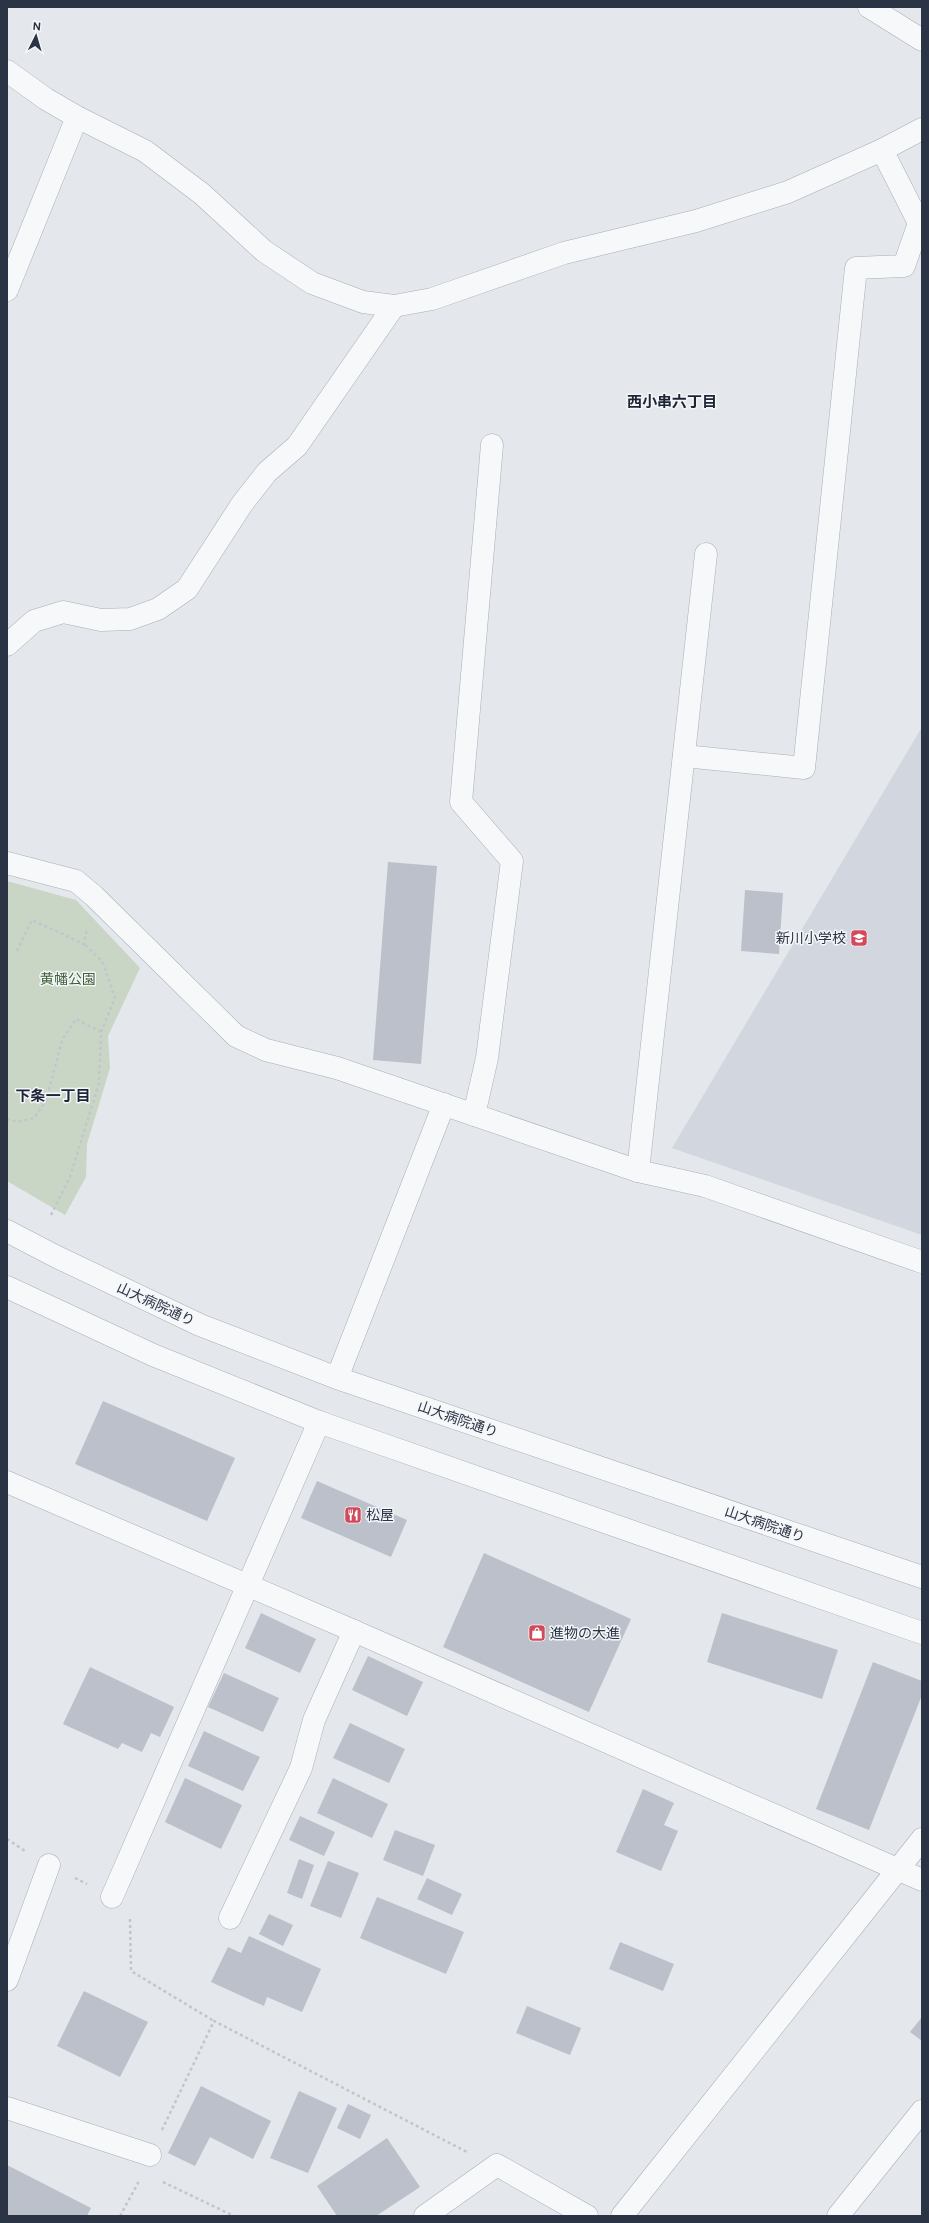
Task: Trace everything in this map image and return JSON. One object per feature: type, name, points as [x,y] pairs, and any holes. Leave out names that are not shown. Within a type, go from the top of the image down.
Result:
[{"type":"street","points":[[869,7],[922,40]]},
{"type":"street","points":[[7,71],[46,99],[77,117],[145,151],[202,194],[264,251],[312,283],[363,302],[394,306],[432,299],[564,253],[696,221],[788,192],[882,150],[922,129]]},
{"type":"street","points":[[7,290],[77,117]]},
{"type":"street","points":[[684,756],[804,768],[856,268],[904,266],[919,223],[882,150]]},
{"type":"street","points":[[7,645],[34,621],[63,612],[101,620],[130,619],[158,609],[187,589],[242,504],[267,472],[297,446],[394,306]]},
{"type":"street","points":[[474,1115],[487,1058],[512,861],[460,802],[492,444]]},
{"type":"street","points":[[638,1171],[706,554]]},
{"type":"street","points":[[7,864],[76,881],[94,896],[236,1036],[266,1050],[337,1068],[638,1171],[705,1186],[922,1262]]},
{"type":"street","points":[[337,1378],[444,1104]]},
{"type":"street","name":"山大病院通り","points":[[7,1231],[57,1257],[200,1325],[337,1378],[922,1577]]},
{"type":"street","points":[[7,1287],[153,1355],[319,1422],[922,1633]]},
{"type":"street","points":[[112,1897],[319,1422]]},
{"type":"street","points":[[7,1482],[354,1631],[922,1880]]},
{"type":"street","points":[[230,1918],[300,1768],[314,1720],[354,1631]]},
{"type":"street","points":[[622,2216],[922,1839]]},
{"type":"street","points":[[7,1980],[49,1865]]},
{"type":"street","points":[[7,2108],[147,2164]]},
{"type":"street","points":[[838,2216],[922,2111]]},
{"type":"street","points":[[426,2216],[498,2165],[587,2216]]},
{"type":"path","points":[[84,944],[94,896]]},
{"type":"path","points":[[17,951],[32,920],[84,944],[102,961],[115,998],[101,1032],[99,1083],[70,1177],[50,1215]]},
{"type":"path","points":[[7,1119],[17,1122],[34,1118],[46,1102],[62,1040],[76,1019],[101,1032]]},
{"type":"path","points":[[7,1839],[49,1865],[112,1897],[131,1921],[131,1971],[214,2021],[475,2156],[498,2165]]},
{"type":"path","points":[[120,2216],[147,2164],[214,2021]]},
{"type":"path","points":[[147,2164],[234,2216]]},
{"type":"shaded area","name":"新川小学校","points":[[922,727],[922,1235],[672,1148]]},
{"type":"green space","name":"黄幡公園","points":[[7,881],[76,900],[140,968],[108,1036],[110,1068],[87,1144],[86,1177],[65,1215],[7,1181]]},
{"type":"building","points":[[388,862],[437,866],[421,1064],[373,1060]]},
{"type":"building","points":[[745,890],[783,893],[779,954],[741,951]]},
{"type":"building","points":[[103,1401],[235,1458],[207,1521],[75,1464]]},
{"type":"building","points":[[317,1481],[407,1520],[391,1557],[301,1518]]},
{"type":"building","name":"進物の大進","points":[[484,1553],[631,1619],[589,1712],[443,1647]]},
{"type":"building","points":[[261,1613],[316,1639],[300,1673],[245,1648]]},
{"type":"building","points":[[722,1613],[838,1650],[822,1699],[707,1662]]},
{"type":"building","points":[[368,1656],[423,1682],[407,1716],[352,1690]]},
{"type":"building","points":[[873,1662],[922,1681],[922,1695],[869,1830],[816,1809]]},
{"type":"building","points":[[90,1667],[174,1707],[160,1737],[151,1733],[142,1752],[122,1743],[118,1749],[63,1724]]},
{"type":"building","points":[[224,1673],[279,1698],[263,1732],[208,1707]]},
{"type":"building","points":[[350,1723],[405,1749],[389,1783],[333,1758]]},
{"type":"building","points":[[204,1731],[260,1757],[243,1791],[188,1766]]},
{"type":"building","points":[[185,1778],[242,1805],[221,1849],[165,1822]]},
{"type":"building","points":[[333,1778],[388,1804],[372,1838],[317,1813]]},
{"type":"building","points":[[643,1789],[674,1803],[664,1825],[678,1831],[661,1871],[616,1852]]},
{"type":"building","points":[[300,1816],[335,1832],[324,1856],[289,1840]]},
{"type":"building","points":[[395,1830],[435,1845],[423,1876],[383,1860]]},
{"type":"building","points":[[299,1859],[314,1865],[302,1899],[287,1893]]},
{"type":"building","points":[[328,1861],[359,1873],[341,1918],[310,1906]]},
{"type":"building","points":[[427,1878],[462,1894],[452,1915],[417,1899]]},
{"type":"building","points":[[377,1897],[464,1932],[446,1974],[360,1938]]},
{"type":"building","points":[[269,1914],[293,1925],[283,1946],[259,1934]]},
{"type":"building","points":[[249,1936],[321,1969],[302,2012],[267,1997],[264,2006],[211,1982],[228,1947],[241,1953]]},
{"type":"building","points":[[620,1942],[674,1964],[663,1991],[609,1969]]},
{"type":"building","points":[[84,1991],[148,2022],[120,2077],[57,2046]]},
{"type":"building","points":[[527,2006],[581,2028],[570,2055],[516,2033]]},
{"type":"building","points":[[922,2017],[922,2041],[910,2032]]},
{"type":"building","points":[[201,2086],[271,2121],[253,2159],[210,2137],[195,2166],[168,2153]]},
{"type":"building","points":[[299,2091],[337,2108],[308,2173],[270,2158]]},
{"type":"building","points":[[348,2104],[371,2115],[360,2139],[337,2128]]},
{"type":"building","points":[[387,2138],[420,2187],[376,2216],[337,2216],[317,2186]]},
{"type":"building","points":[[7,2165],[91,2208],[87,2216],[7,2216]]},
{"type":"place","name":"新川小学校","points":[[859,938]]},
{"type":"place","name":"松屋","points":[[353,1515]]},
{"type":"place","name":"進物の大進","points":[[537,1633]]},
{"type":"district","name":"西小串六丁目","points":[[672,402]]},
{"type":"district","name":"下条一丁目","points":[[53,1096]]}]
